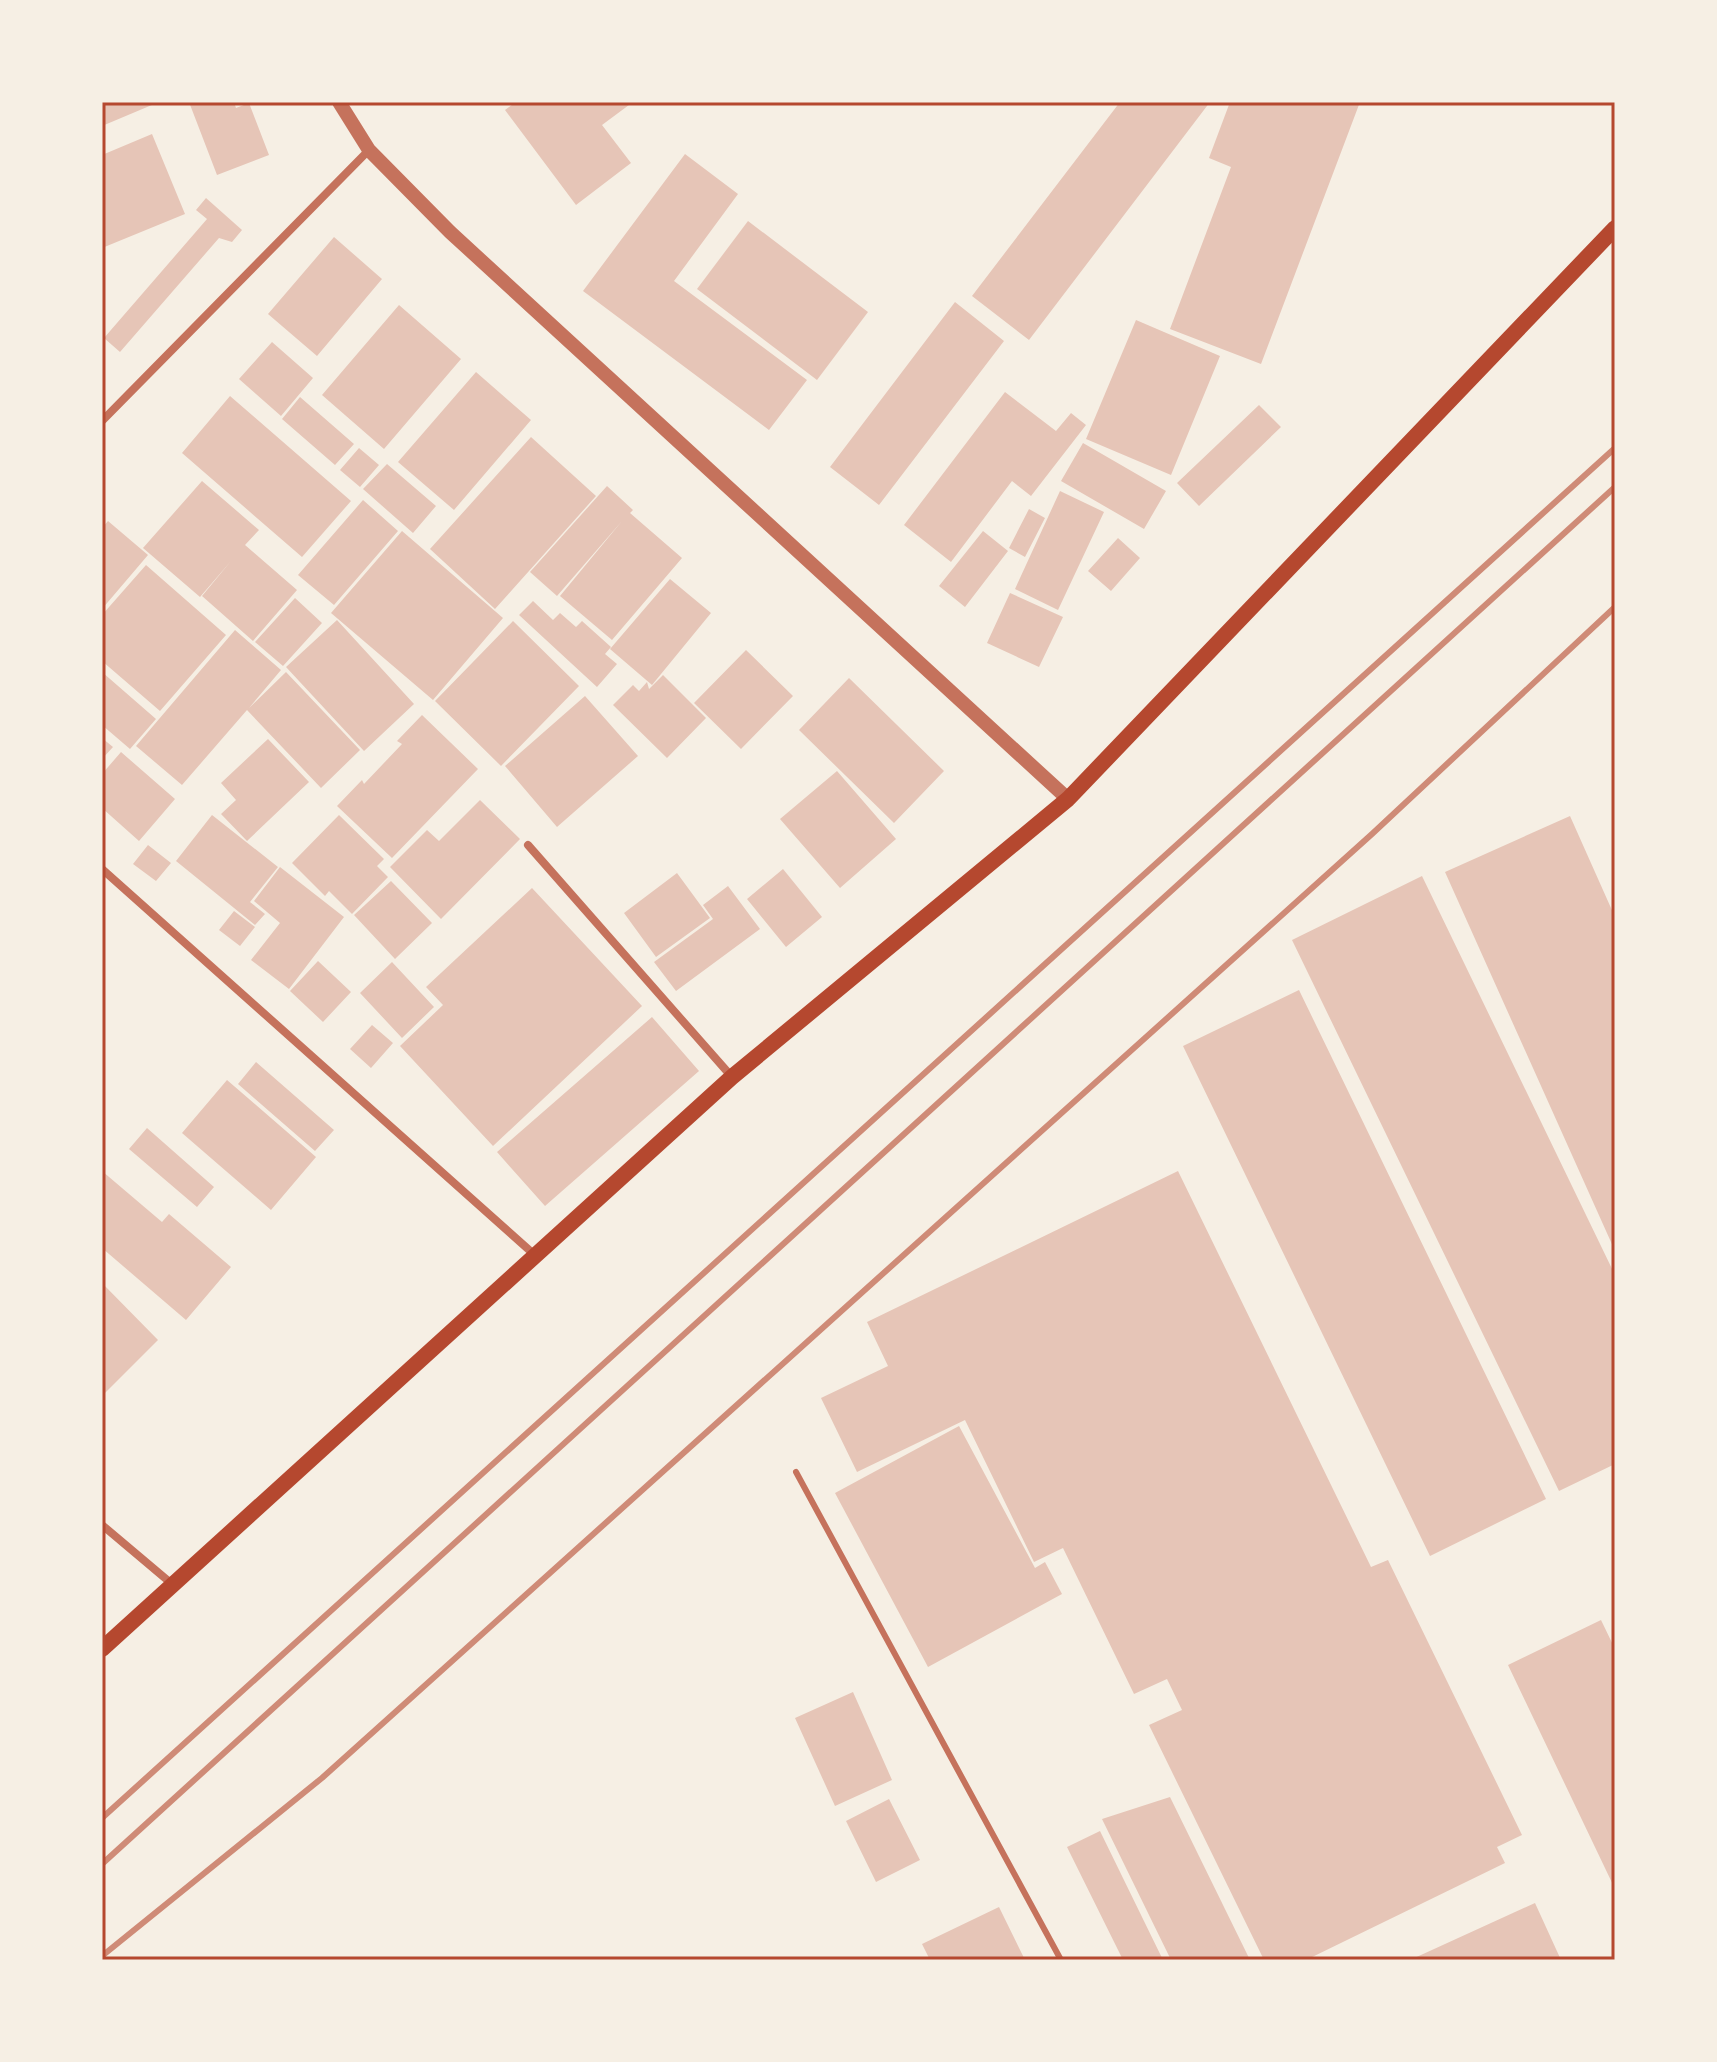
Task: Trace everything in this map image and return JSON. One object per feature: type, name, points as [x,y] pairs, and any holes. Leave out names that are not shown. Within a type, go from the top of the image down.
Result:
[{"type":"main road","points":[[102,1649],[732,1077],[1068,799],[1615,228]]},
{"type":"street","points":[[339,102],[369,150],[461,242],[1068,799]]},
{"type":"street","points":[[102,421],[369,150]]},
{"type":"street","points":[[528,845],[732,1077]]},
{"type":"street","points":[[102,869],[537,1257]]},
{"type":"street","points":[[102,1525],[173,1585]]},
{"type":"lane","points":[[796,1472],[1061,1960]]},
{"type":"building","points":[[102,102],[159,102],[102,126]]},
{"type":"building","points":[[189,102],[234,102],[236,108],[249,103],[269,155],[217,175]]},
{"type":"building","points":[[516,102],[633,102],[602,125],[631,163],[576,205],[505,110]]},
{"type":"building","points":[[1120,102],[1210,102],[1029,340],[972,296]]},
{"type":"building","points":[[1230,102],[1360,102],[1261,364],[1170,329],[1231,167],[1209,158]]},
{"type":"building","points":[[152,134],[185,214],[102,248],[102,155]]},
{"type":"building","points":[[685,154],[738,194],[674,281],[807,380],[769,430],[583,291]]},
{"type":"building","points":[[206,198],[242,230],[232,242],[219,238],[120,352],[104,338],[207,219],[196,210]]},
{"type":"building","points":[[748,221],[868,312],[817,380],[697,289]]},
{"type":"building","points":[[334,237],[382,279],[317,356],[268,314]]},
{"type":"building","points":[[955,302],[1004,341],[879,505],[830,467]]},
{"type":"building","points":[[399,305],[461,359],[384,449],[322,395]]},
{"type":"building","points":[[1136,320],[1220,356],[1171,475],[1086,439]]},
{"type":"building","points":[[272,342],[313,378],[281,416],[239,379]]},
{"type":"building","points":[[476,372],[531,420],[454,510],[398,462]]},
{"type":"building","points":[[1005,392],[1056,431],[1071,413],[1086,425],[1031,496],[1012,481],[951,562],[904,525]]},
{"type":"building","points":[[230,396],[351,501],[302,557],[182,453]]},
{"type":"building","points":[[300,397],[354,444],[335,465],[282,419]]},
{"type":"building","points":[[1259,405],[1281,427],[1199,506],[1177,483]]},
{"type":"building","points":[[531,437],[596,496],[495,609],[430,549]]},
{"type":"building","points":[[1083,443],[1166,491],[1144,529],[1061,481]]},
{"type":"building","points":[[359,448],[379,465],[360,487],[340,470]]},
{"type":"building","points":[[387,464],[436,506],[413,533],[363,489]]},
{"type":"building","points":[[202,481],[259,530],[245,545],[297,590],[253,641],[202,596],[231,561],[200,597],[143,548]]},
{"type":"building","points":[[607,486],[633,510],[630,513],[682,558],[612,640],[560,596],[622,521],[557,596],[530,572]]},
{"type":"building","points":[[1060,491],[1104,512],[1058,610],[1015,589]]},
{"type":"building","points":[[363,500],[398,531],[334,605],[298,575]]},
{"type":"building","points":[[1029,509],[1045,518],[1025,557],[1009,548]]},
{"type":"building","points":[[108,521],[148,555],[102,609],[102,528]]},
{"type":"building","points":[[402,531],[503,618],[433,700],[331,613]]},
{"type":"building","points":[[983,531],[1008,551],[965,607],[939,586]]},
{"type":"building","points":[[1118,538],[1140,558],[1111,591],[1088,571]]},
{"type":"building","points":[[146,565],[226,635],[160,711],[102,661],[102,615]]},
{"type":"building","points":[[670,579],[711,613],[652,685],[610,649]]},
{"type":"building","points":[[1010,593],[1063,617],[1039,667],[987,643]]},
{"type":"building","points":[[295,598],[322,623],[283,666],[255,642]]},
{"type":"building","points":[[533,601],[553,620],[560,613],[576,627],[582,621],[611,647],[605,654],[617,664],[597,687],[519,615]]},
{"type":"building","points":[[337,620],[414,704],[364,751],[286,667]]},
{"type":"building","points":[[513,621],[579,686],[501,766],[435,701]]},
{"type":"building","points":[[235,630],[281,670],[249,708],[286,672],[360,750],[321,788],[247,710],[182,785],[136,746]]},
{"type":"building","points":[[746,650],[793,696],[741,749],[694,703]]},
{"type":"building","points":[[102,672],[156,719],[130,749],[102,725]]},
{"type":"building","points":[[663,675],[706,718],[667,758],[613,705],[633,685],[639,691],[647,682],[649,689]]},
{"type":"building","points":[[849,678],[944,771],[894,823],[799,730]]},
{"type":"building","points":[[585,696],[638,756],[557,827],[505,766]]},
{"type":"building","points":[[422,715],[478,769],[392,858],[337,806],[362,780],[364,784],[402,744],[397,741]]},
{"type":"building","points":[[102,738],[113,747],[102,759]]},
{"type":"building","points":[[268,739],[309,782],[247,841],[221,814],[236,800],[221,783]]},
{"type":"building","points":[[121,752],[175,799],[139,841],[102,808],[102,774]]},
{"type":"building","points":[[837,771],[896,839],[840,888],[780,819]]},
{"type":"building","points":[[480,800],[520,839],[441,919],[390,867],[427,830],[439,841]]},
{"type":"building","points":[[212,815],[278,867],[250,902],[265,914],[255,925],[176,861]]},
{"type":"building","points":[[339,815],[384,859],[377,866],[388,877],[352,914],[329,891],[325,896],[292,863]]},
{"type":"building","points":[[1570,816],[1615,917],[1615,1251],[1445,872]]},
{"type":"building","points":[[148,845],[171,863],[156,881],[133,864]]},
{"type":"building","points":[[280,867],[344,917],[289,989],[251,960],[280,923],[254,901]]},
{"type":"building","points":[[783,869],[822,917],[786,947],[747,899]]},
{"type":"building","points":[[677,873],[710,918],[656,957],[624,913]]},
{"type":"building","points":[[1422,876],[1615,1275],[1615,1464],[1559,1491],[1292,940]]},
{"type":"building","points":[[391,881],[432,923],[395,959],[354,915]]},
{"type":"building","points":[[728,886],[760,929],[676,991],[654,962],[713,919],[703,905]]},
{"type":"building","points":[[532,888],[642,1006],[493,1146],[400,1046],[443,1005],[426,987]]},
{"type":"building","points":[[234,911],[255,927],[240,946],[219,930]]},
{"type":"building","points":[[318,961],[351,992],[323,1022],[290,991]]},
{"type":"building","points":[[392,962],[434,1007],[402,1038],[360,993]]},
{"type":"building","points":[[1299,990],[1546,1499],[1430,1556],[1183,1046]]},
{"type":"building","points":[[652,1017],[699,1071],[545,1206],[497,1152]]},
{"type":"building","points":[[372,1025],[393,1043],[371,1068],[350,1049]]},
{"type":"building","points":[[256,1062],[334,1130],[315,1151],[238,1084]]},
{"type":"building","points":[[227,1080],[316,1157],[271,1210],[182,1133]]},
{"type":"building","points":[[147,1128],[214,1187],[197,1207],[129,1149]]},
{"type":"building","points":[[102,1171],[162,1222],[169,1214],[231,1267],[186,1320],[102,1248]]},
{"type":"building","points":[[1178,1171],[1371,1567],[1388,1560],[1522,1835],[1497,1847],[1505,1863],[1306,1960],[1264,1960],[1149,1725],[1182,1710],[1167,1679],[1134,1694],[1063,1548],[1034,1562],[965,1420],[857,1472],[821,1398],[888,1366],[867,1322]]},
{"type":"building","points":[[102,1283],[158,1340],[102,1396]]},
{"type":"building","points":[[959,1426],[1035,1568],[1045,1562],[1062,1594],[928,1667],[835,1493]]},
{"type":"building","points":[[1601,1620],[1615,1649],[1615,1889],[1508,1665]]},
{"type":"building","points":[[853,1692],[892,1780],[835,1806],[795,1718]]},
{"type":"building","points":[[1170,1797],[1250,1960],[1171,1960],[1102,1819]]},
{"type":"building","points":[[889,1799],[920,1860],[876,1882],[846,1821]]},
{"type":"building","points":[[1100,1831],[1163,1960],[1123,1960],[1067,1847]]},
{"type":"building","points":[[1535,1903],[1561,1960],[1410,1960]]},
{"type":"building","points":[[999,1907],[1025,1960],[930,1960],[922,1944]]},
{"type":"railway","points":[[102,1818],[1615,448]]},
{"type":"railway","points":[[102,1864],[1615,487]]},
{"type":"railway","points":[[102,1956],[322,1778],[1372,834],[1615,607]]}]
